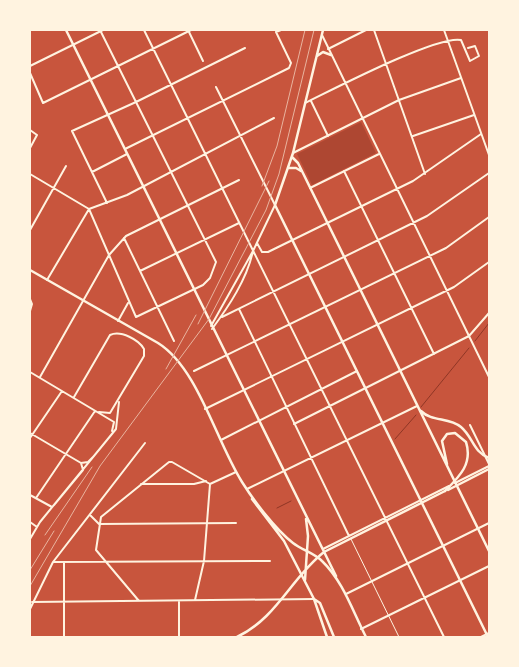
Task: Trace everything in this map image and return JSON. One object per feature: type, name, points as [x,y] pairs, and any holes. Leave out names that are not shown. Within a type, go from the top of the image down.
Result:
[{"type":"main road","points":[[66,30],[341,588]]},
{"type":"main road","points":[[322,30],[292,157],[275,205],[488,636]]},
{"type":"main road","points":[[317,56],[324,52],[331,55]]},
{"type":"main road","points":[[292,157],[298,163],[489,551]]},
{"type":"main road","points":[[289,168],[296,168],[302,172]]},
{"type":"main road","points":[[30,270],[171,352],[181,363],[246,489],[288,538],[323,562],[341,588],[366,637]]},
{"type":"main road","points":[[418,407],[431,418],[458,425],[467,434],[478,452],[489,458]]},
{"type":"main road","points":[[445,491],[463,472],[468,458],[467,447],[463,438],[455,432],[450,433],[442,441],[448,468]]},
{"type":"main road","points":[[237,637],[258,626],[305,570],[324,552],[445,491],[489,466]]},
{"type":"main road","points":[[251,495],[280,534],[314,599],[327,637]]},
{"type":"main road","points":[[304,512],[308,531],[305,581]]},
{"type":"main road","points":[[314,599],[320,603],[334,637]]},
{"type":"street","points":[[30,66],[101,30],[216,264],[208,280],[158,308],[136,317],[89,209],[30,174]]},
{"type":"street","points":[[144,30],[444,637]]},
{"type":"street","points":[[30,73],[43,103],[190,30],[203,61]]},
{"type":"street","points":[[125,149],[290,68],[292,65],[276,32],[281,30]]},
{"type":"street","points":[[322,30],[328,49],[362,120],[489,377]]},
{"type":"street","points":[[328,49],[366,30]]},
{"type":"street","points":[[374,30],[425,174]]},
{"type":"street","points":[[444,30],[489,155]]},
{"type":"street","points":[[322,34],[324,38]]},
{"type":"street","points":[[305,104],[386,63],[448,41],[461,40],[470,60],[479,56],[475,46],[468,48]]},
{"type":"street","points":[[107,203],[72,131],[245,48]]},
{"type":"street","points":[[293,153],[399,100],[461,78]]},
{"type":"street","points":[[211,326],[257,243],[275,205],[222,102],[216,86]]},
{"type":"street","points":[[311,101],[328,136]]},
{"type":"street","points":[[412,136],[474,114]]},
{"type":"street","points":[[47,280],[89,209],[107,203],[274,118]]},
{"type":"street","points":[[30,130],[37,135],[30,148]]},
{"type":"street","points":[[257,243],[261,251],[266,253],[425,174],[481,134]]},
{"type":"street","points":[[92,172],[127,154]]},
{"type":"street","points":[[310,188],[379,154]]},
{"type":"street","points":[[30,230],[66,166]]},
{"type":"street","points":[[344,172],[434,354]]},
{"type":"street","points":[[211,326],[222,317],[436,211],[489,174]]},
{"type":"street","points":[[40,377],[109,255],[124,238],[239,180]]},
{"type":"street","points":[[194,371],[255,343],[450,246],[489,217]]},
{"type":"street","points":[[140,271],[240,224]]},
{"type":"street","points":[[124,238],[174,341]]},
{"type":"street","points":[[222,317],[250,263],[253,250]]},
{"type":"street","points":[[205,410],[447,290],[489,262]]},
{"type":"street","points":[[30,299],[32,304],[30,311]]},
{"type":"street","points":[[118,321],[129,302]]},
{"type":"street","points":[[238,309],[399,637]]},
{"type":"street","points":[[294,424],[469,336],[489,313]]},
{"type":"street","points":[[74,397],[112,334],[121,334],[139,343],[144,349],[144,356],[119,400],[110,413],[97,411]]},
{"type":"street","points":[[220,440],[357,371]]},
{"type":"street","points":[[30,372],[114,422],[111,433]]},
{"type":"street","points":[[30,438],[62,390]]},
{"type":"street","points":[[53,507],[95,456],[118,424],[119,400]]},
{"type":"street","points":[[246,489],[418,407]]},
{"type":"street","points":[[36,498],[97,411]]},
{"type":"street","points":[[323,549],[489,466],[470,425]]},
{"type":"street","points":[[31,434],[81,463],[88,462],[95,456]]},
{"type":"street","points":[[30,609],[53,562],[145,444]]},
{"type":"street","points":[[139,601],[96,550],[99,524],[103,515],[168,462],[174,463],[210,484]]},
{"type":"street","points":[[30,538],[82,470],[81,463]]},
{"type":"street","points":[[210,484],[236,472]]},
{"type":"street","points":[[139,484],[194,484],[206,481]]},
{"type":"street","points":[[194,600],[204,561],[210,484]]},
{"type":"street","points":[[30,495],[53,507]]},
{"type":"street","points":[[90,515],[99,524],[236,522]]},
{"type":"street","points":[[30,522],[37,527]]},
{"type":"street","points":[[345,595],[489,523]]},
{"type":"street","points":[[53,562],[270,561]]},
{"type":"street","points":[[64,563],[64,637]]},
{"type":"street","points":[[361,628],[489,566]]},
{"type":"street","points":[[32,602],[314,599]]},
{"type":"street","points":[[179,601],[179,637]]},
{"type":"street","points":[[481,637],[488,636]]},
{"type":"shaded area","points":[[361,122],[376,153],[312,185],[297,154]]},
{"type":"waterway","points":[[475,341],[489,323]]},
{"type":"waterway","points":[[421,407],[469,348]]},
{"type":"waterway","points":[[395,439],[416,415]]},
{"type":"waterway","points":[[277,508],[291,501]]},
{"type":"railway","points":[[262,186],[277,146],[305,30]]},
{"type":"railway","points":[[30,586],[100,466],[209,319],[266,210],[279,174],[314,30]]},
{"type":"railway","points":[[198,324],[269,181]]},
{"type":"railway","points":[[166,369],[196,315]]},
{"type":"railway","points":[[45,535],[92,467]]},
{"type":"railway","points":[[30,570],[54,531]]}]
